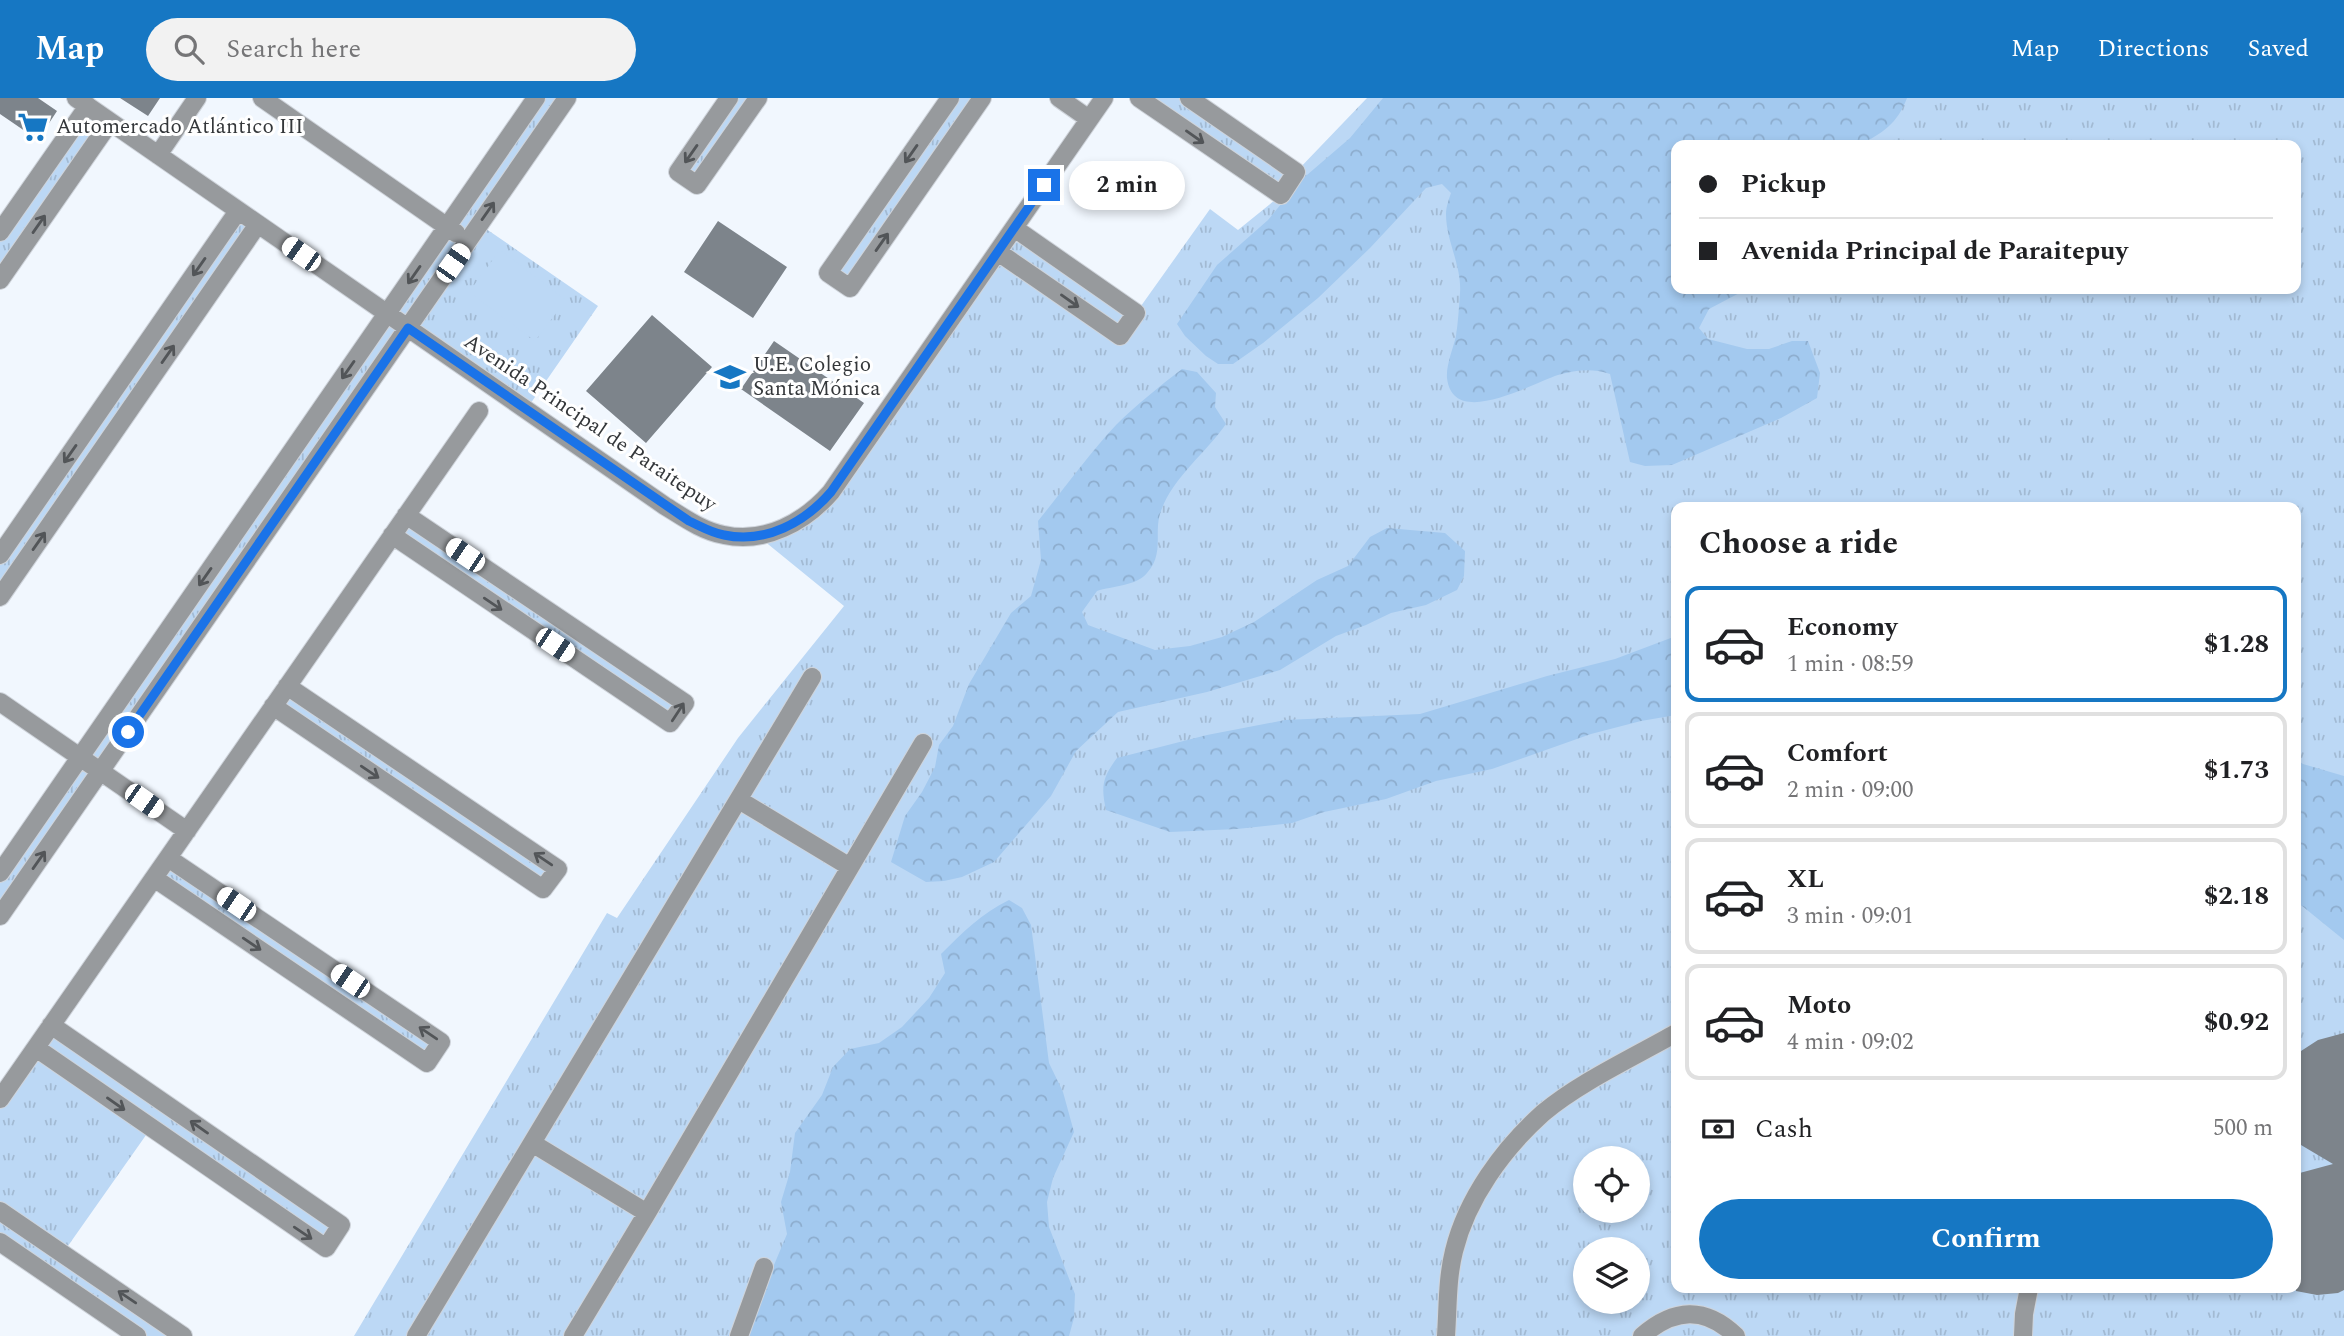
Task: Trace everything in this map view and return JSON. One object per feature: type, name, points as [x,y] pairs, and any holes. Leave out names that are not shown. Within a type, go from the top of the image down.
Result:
[{"type":"street","points":[[158,155],[197,98]]},
{"type":"street","points":[[262,98],[468,241]]},
{"type":"street","points":[[0,873],[536,98]]},
{"type":"street","points":[[0,916],[567,98]]},
{"type":"street","points":[[729,98],[678,172],[697,185],[758,98]]},
{"type":"street","points":[[950,98],[828,273],[850,288],[982,98]]},
{"type":"street","points":[[1059,98],[1089,119]]},
{"type":"street","name":"Avenida Principal de Paraitepuy","points":[[82,102],[689,521],[724,535],[758,536],[774,532],[806,516],[831,492],[1104,98]]},
{"type":"street","points":[[1139,98],[1280,195],[1296,172],[1189,98]]},
{"type":"street","points":[[0,232],[82,102]]},
{"type":"street","points":[[0,281],[110,122]]},
{"type":"street","points":[[0,555],[238,211]]},
{"type":"street","points":[[0,597],[258,225]]},
{"type":"street","points":[[998,252],[1120,336],[1136,313],[1014,228]]},
{"type":"street","points":[[0,1100],[479,411]]},
{"type":"street","points":[[90,425],[110,438]]},
{"type":"street","points":[[392,535],[670,723],[685,703],[406,515]]},
{"type":"street","points":[[232,537],[253,551]]},
{"type":"street","points":[[416,1336],[813,677]]},
{"type":"street","points":[[273,706],[543,889],[558,869],[287,686]]},
{"type":"street","points":[[0,702],[187,831]]},
{"type":"street","points":[[573,1336],[923,743]]},
{"type":"street","points":[[738,800],[850,867]]},
{"type":"street","points":[[154,878],[427,1063],[441,1042],[168,858]]},
{"type":"street","points":[[36,1048],[326,1248],[341,1225],[51,1025]]},
{"type":"street","points":[[1446,1336],[1447,1300],[1454,1250],[1473,1202],[1499,1161],[1527,1129],[1560,1101],[1671,1036]]},
{"type":"street","points":[[532,1143],[647,1213]]},
{"type":"street","points":[[0,1210],[183,1336]]},
{"type":"street","points":[[0,1242],[137,1336]]},
{"type":"street","points":[[739,1336],[764,1267]]},
{"type":"street","points":[[2023,1336],[2028,1293]]},
{"type":"street","points":[[1642,1336],[1667,1319],[1697,1314],[1712,1317],[1736,1336]]},
{"type":"green space","points":[[536,98],[567,98],[479,224],[598,306],[526,410],[408,328],[0,916],[0,873]]},
{"type":"green space","points":[[729,98],[758,98],[697,185],[678,172]]},
{"type":"green space","points":[[950,98],[982,98],[850,288],[828,273]]},
{"type":"green space","points":[[1139,98],[1189,98],[1296,172],[1367,98],[2344,98],[2344,1336],[354,1336],[607,913],[617,918],[738,738],[844,606],[758,536],[806,516],[1014,228],[1136,313],[1210,209],[1238,230],[1280,196]]},
{"type":"green space","points":[[1383,98],[1907,98],[1899,115],[1888,127],[1868,140],[1671,140],[1671,294],[1738,294],[1709,309],[1699,328],[1708,339],[1747,349],[1769,349],[1792,341],[1808,341],[1820,373],[1817,398],[1781,418],[1672,465],[1645,466],[1630,462],[1610,374],[1590,370],[1571,372],[1495,399],[1478,402],[1463,401],[1452,393],[1447,373],[1456,336],[1460,283],[1446,214],[1451,193],[1442,184],[1426,188],[1318,298],[1233,364],[1218,364],[1185,336],[1177,324],[1217,265],[1268,220],[1300,181],[1350,138]]},
{"type":"green space","points":[[88,106],[110,122],[0,280],[0,232]]},
{"type":"green space","points":[[238,211],[258,224],[0,597],[0,555]]},
{"type":"green space","points":[[500,250],[566,300],[535,341],[469,292]]},
{"type":"green space","points":[[1182,369],[1197,372],[1216,393],[1215,407],[1226,424],[1166,499],[1159,519],[1156,558],[1147,573],[1137,581],[1097,591],[1082,612],[1088,625],[1155,650],[1190,646],[1222,637],[1254,622],[1317,580],[1348,566],[1370,537],[1387,528],[1445,533],[1465,551],[1464,576],[1457,590],[1426,605],[1391,613],[1336,636],[1280,670],[1207,692],[1118,712],[1076,751],[1051,796],[994,862],[962,877],[926,882],[891,862],[905,816],[935,767],[939,745],[953,726],[969,684],[1011,613],[1031,596],[1041,560],[1038,521],[1116,425]]},
{"type":"green space","points":[[406,515],[685,703],[670,723],[392,535]]},
{"type":"green space","points":[[1671,638],[1671,716],[1591,734],[1492,769],[1436,781],[1386,799],[1324,812],[1292,823],[1170,832],[1106,810],[1104,783],[1117,758],[1207,735],[1285,720],[1420,714],[1615,659]]},
{"type":"green space","points":[[287,686],[558,869],[543,889],[273,706]]},
{"type":"green space","points":[[2301,763],[2344,776],[2344,940],[2301,905]]},
{"type":"green space","points":[[168,858],[441,1042],[427,1063],[154,878]]},
{"type":"green space","points":[[1009,900],[1022,908],[1031,925],[1049,1063],[1063,1092],[1074,1132],[1053,1178],[1047,1202],[1049,1227],[1075,1294],[1074,1318],[1069,1336],[728,1336],[769,1277],[787,1234],[781,1202],[790,1172],[795,1133],[822,1095],[833,1067],[850,1049],[879,1043],[902,1027],[929,998],[945,973],[941,954],[981,917]]},
{"type":"green space","points":[[51,1025],[341,1225],[326,1248],[151,1128],[63,1253],[183,1336],[137,1336],[0,1242],[0,1099]]},
{"type":"building","name":"Automercado Atlántico III","points":[[0,98],[38,98],[57,111],[38,140],[0,114]]},
{"type":"building","points":[[120,98],[160,98],[148,116]]},
{"type":"building","points":[[718,221],[787,267],[753,318],[684,272]]},
{"type":"building","points":[[652,315],[712,367],[646,443],[586,391]]},
{"type":"building","points":[[774,341],[864,403],[830,451],[741,389]]},
{"type":"building","points":[[2344,1033],[2344,1290],[2317,1295],[2301,1292],[2301,1173],[2333,1164],[2301,1145],[2301,1051],[2318,1040]]},
{"type":"place","name":"Automercado Atlántico III","points":[[33,127]]},
{"type":"place","name":"U.E. Colegio Santa Mónica","points":[[730,377]]},
{"type":"route","points":[[128,732],[408,328],[689,521],[724,535],[758,536],[790,526],[820,506],[1044,185]]}]
